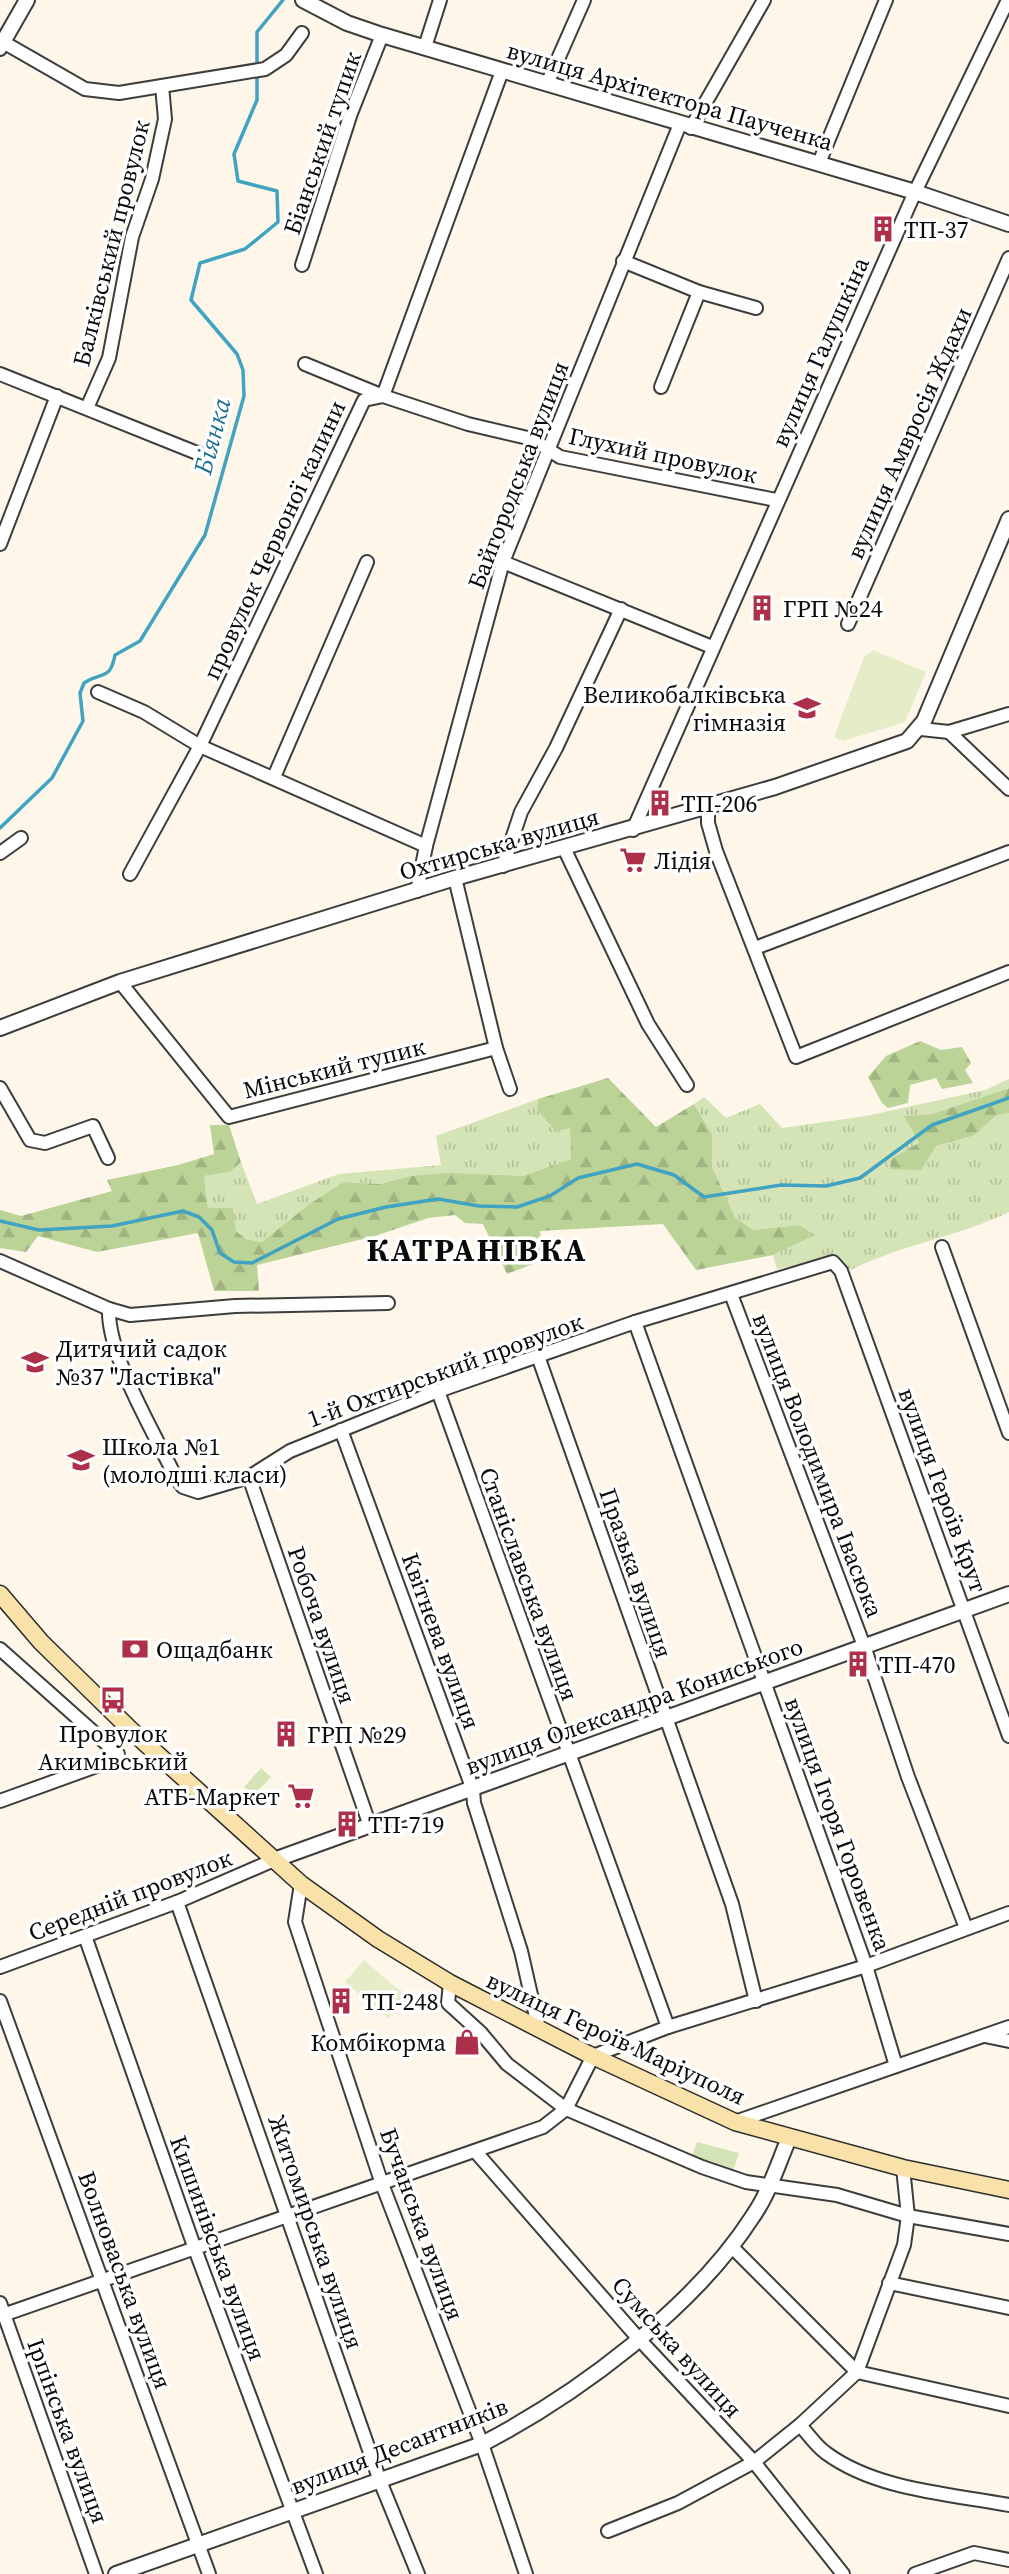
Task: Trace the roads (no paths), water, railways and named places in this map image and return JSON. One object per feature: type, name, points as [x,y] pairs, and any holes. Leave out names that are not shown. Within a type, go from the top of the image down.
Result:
[{"type":"main road","name":"вулиця Героїв Маріуполя","points":[[0,1594],[41,1642],[97,1697],[302,1884],[378,1939],[450,1983],[539,2031],[735,2122],[903,2168],[1009,2190]]},
{"type":"street","points":[[27,0],[1,44],[85,89],[119,93],[259,70],[286,55],[302,33]]},
{"type":"street","name":"вулиця Архітектора Паученка","points":[[303,0],[319,11],[382,35],[685,126],[819,163],[1009,224]]},
{"type":"street","points":[[425,47],[440,0]]},
{"type":"street","points":[[547,84],[584,0]]},
{"type":"street","name":"Байгородська вулиця","points":[[417,891],[426,846],[503,562],[623,261],[685,126],[764,0]]},
{"type":"street","points":[[819,163],[886,0]]},
{"type":"street","name":"вулиця Галушкіна","points":[[632,830],[776,500],[915,192],[1008,0]]},
{"type":"street","name":"Біанський тупик","points":[[302,265],[351,113],[382,35]]},
{"type":"street","name":"провулок Червоної калини","points":[[130,874],[200,746],[364,400],[383,396],[502,71]]},
{"type":"street","name":"Балківський провулок","points":[[87,408],[109,358],[132,237],[152,179],[164,119],[162,86]]},
{"type":"street","name":"вулиця Амвросія Ждахи","points":[[848,624],[1009,258]]},
{"type":"street","points":[[623,261],[699,292],[756,308]]},
{"type":"street","points":[[661,387],[699,292]]},
{"type":"street","name":"Глухий провулок","points":[[305,364],[383,396],[468,424],[531,439],[560,457],[776,500]]},
{"type":"street","points":[[0,374],[207,457]]},
{"type":"street","name":"Балківський провулок","points":[[0,544],[57,396]]},
{"type":"street","points":[[1009,519],[920,729],[949,732],[1009,714]]},
{"type":"street","points":[[274,777],[367,562]]},
{"type":"street","points":[[503,562],[712,647]]},
{"type":"street","points":[[503,866],[521,811],[556,748],[621,609]]},
{"type":"street","points":[[98,692],[144,712],[200,746],[426,846]]},
{"type":"street","name":"Охтирська вулиця","points":[[0,1028],[120,982],[455,878],[708,807],[907,741],[920,729]]},
{"type":"street","points":[[949,732],[1009,789]]},
{"type":"street","points":[[708,807],[708,823],[716,852],[796,1057],[1009,972]]},
{"type":"street","points":[[0,853],[21,838]]},
{"type":"street","points":[[564,848],[648,1024],[687,1085]]},
{"type":"street","points":[[754,948],[1009,852]]},
{"type":"street","points":[[455,878],[496,1048],[510,1088]]},
{"type":"street","name":"Мінський тупик","points":[[120,982],[229,1117],[496,1048]]},
{"type":"street","points":[[0,1088],[30,1140],[45,1143],[93,1126],[108,1157]]},
{"type":"street","points":[[942,1247],[1009,1433]]},
{"type":"street","points":[[0,1261],[109,1309],[130,1315],[235,1306],[388,1303]]},
{"type":"street","name":"1-й Охтирський провулок","points":[[109,1309],[108,1326],[127,1373],[183,1487],[198,1492],[249,1477],[290,1451],[439,1391],[539,1359],[635,1322],[833,1262]]},
{"type":"street","name":"вулиця Героїв Крут","points":[[833,1262],[841,1271],[1009,1736]]},
{"type":"street","name":"вулиця Володимира Івасюка","points":[[731,1294],[966,1928]]},
{"type":"street","name":"вулиця Ігоря Горовенка","points":[[635,1322],[866,1966],[896,2066]]},
{"type":"street","name":"Празька вулиця","points":[[539,1359],[732,1904],[756,2001]]},
{"type":"street","name":"Станіславська вулиця","points":[[439,1391],[668,2027]]},
{"type":"street","name":"Квітнева вулиця","points":[[341,1430],[473,1790],[474,1803],[521,1951],[539,2031]]},
{"type":"street","name":"Робоча вулиця","points":[[249,1477],[370,1826]]},
{"type":"street","name":"вулиця Олександра Кониського","points":[[275,1860],[1009,1594]]},
{"type":"street","points":[[0,1649],[118,1754],[105,1763],[0,1801]]},
{"type":"street","name":"Середній провулок","points":[[0,1967],[177,1902],[275,1860]]},
{"type":"street","name":"Бучанська вулиця","points":[[302,1884],[295,1922],[382,2184],[482,2444],[526,2574]]},
{"type":"street","name":"Житомирська вулиця","points":[[177,1902],[289,2215],[380,2481],[418,2574]]},
{"type":"street","points":[[1,2311],[104,2281],[543,2127],[566,2109],[593,2056],[668,2027],[866,1966],[1009,1913]]},
{"type":"street","name":"Кишинівська вулиця","points":[[85,1936],[195,2249],[316,2574]]},
{"type":"street","name":"вулиця Героїв Маріуполя","points":[[450,1983],[448,2003],[481,2033],[507,2064],[566,2109],[702,2167],[746,2182],[770,2183],[837,2195],[908,2216],[1009,2234]]},
{"type":"street","name":"Волноваська вулиця","points":[[0,2001],[209,2574]]},
{"type":"street","points":[[735,2122],[1009,2027]]},
{"type":"street","points":[[985,2036],[1009,2041]]},
{"type":"street","name":"вулиця Десантників","points":[[116,2574],[482,2444],[534,2417],[638,2338],[688,2294],[731,2246],[754,2215],[789,2138]]},
{"type":"street","name":"Сумська вулиця","points":[[475,2151],[638,2338],[754,2462],[844,2574]]},
{"type":"street","points":[[608,2531],[678,2503],[754,2462],[800,2425],[857,2372],[904,2245],[908,2216],[903,2168]]},
{"type":"street","points":[[731,2246],[857,2372],[1009,2406]]},
{"type":"street","points":[[889,2283],[1009,2308]]},
{"type":"street","name":"Ірпінська вулиця","points":[[1,2311],[96,2574]]},
{"type":"street","points":[[800,2425],[824,2452],[853,2470],[894,2483],[1009,2505]]},
{"type":"street","points":[[915,2574],[974,2553],[1009,2560]]},
{"type":"waterway","name":"Біянка","points":[[257,66],[257,32],[283,0]]},
{"type":"waterway","name":"Біянка","points":[[0,828],[52,778],[83,721],[80,693],[84,683],[108,672],[115,655],[140,641],[205,535],[244,396],[243,370],[237,354],[191,300],[200,263],[245,249],[278,222],[277,191],[238,181],[234,154],[257,100],[257,74]]},
{"type":"waterway","points":[[0,1221],[39,1230],[112,1226],[183,1211],[199,1217],[212,1230],[220,1253],[234,1262],[252,1263],[338,1219],[386,1207],[438,1199],[479,1206],[517,1207],[550,1196],[578,1178],[637,1164],[674,1175],[704,1197],[781,1185],[826,1186],[860,1178],[932,1125],[1009,1098]]},
{"type":"place","name":"ТП-37","points":[[883,229]]},
{"type":"place","name":"ГРП №24","points":[[762,608]]},
{"type":"place","name":"Великобалківська гімназія","points":[[807,708]]},
{"type":"place","name":"ТП-206","points":[[660,803]]},
{"type":"place","name":"Лідія","points":[[633,860]]},
{"type":"place","name":"Дитячий садок №37 \"Ластівка\"","points":[[35,1362]]},
{"type":"place","name":"Школа №1 (молодші класи)","points":[[81,1460]]},
{"type":"place","name":"Ощадбанк","points":[[135,1649]]},
{"type":"place","name":"ТП-470","points":[[858,1664]]},
{"type":"place","name":"Провулок Акимівський","points":[[113,1700]]},
{"type":"place","name":"ГРП №29","points":[[286,1734]]},
{"type":"place","name":"АТБ-Маркет","points":[[301,1796]]},
{"type":"place","name":"ТП-719","points":[[347,1824]]},
{"type":"place","name":"ТП-248","points":[[341,2001]]},
{"type":"place","name":"Комбікорма","points":[[467,2042]]},
{"type":"district","name":"КАТРАНІВКА","points":[[477,1250]]}]
